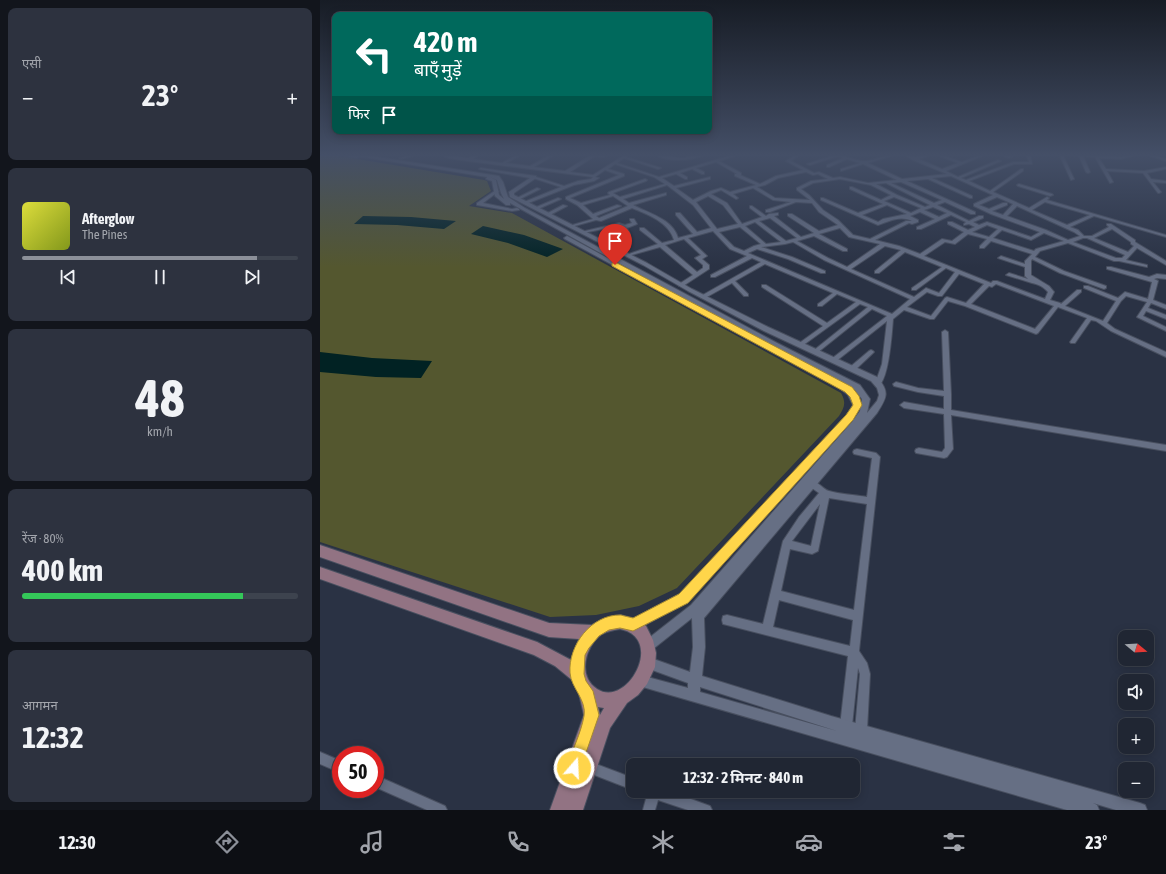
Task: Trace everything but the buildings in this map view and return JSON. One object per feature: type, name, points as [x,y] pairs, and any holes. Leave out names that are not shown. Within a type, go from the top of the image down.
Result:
[{"type":"main road","points":[[320,552],[549,630],[594,632]]},
{"type":"main road","points":[[320,573],[537,649],[560,661],[577,674]]},
{"type":"main road","points":[[620,622],[633,625],[644,634],[649,645],[650,659],[644,676],[634,689],[620,698],[608,701],[592,697],[580,685],[577,674],[579,655],[584,644],[594,632],[607,624],[620,622]]},
{"type":"main road","points":[[559,810],[592,715],[586,691]]},
{"type":"main road","points":[[574,810],[587,767],[603,724],[620,698]]},
{"type":"street","points":[[498,192],[479,204],[512,210],[517,209]]},
{"type":"street","points":[[499,192],[497,196],[502,200],[587,250],[848,389],[854,396],[857,405],[850,417],[684,598],[633,625]]},
{"type":"street","points":[[500,192],[506,198],[523,209],[704,301],[874,379],[882,388],[883,398],[880,402],[812,484],[698,616],[699,647],[692,696]]},
{"type":"street","points":[[511,192],[512,196],[517,199],[628,255],[681,285],[704,301],[857,388],[866,399],[864,412],[855,424],[695,609],[649,645]]},
{"type":"street","points":[[517,199],[532,192]]},
{"type":"street","points":[[526,203],[554,192]]},
{"type":"street","points":[[582,192],[567,198],[580,205],[599,220],[630,205],[665,194]]},
{"type":"street","points":[[613,192],[610,193],[630,205],[654,215],[674,231],[676,240]]},
{"type":"street","points":[[619,199],[643,192]]},
{"type":"street","points":[[678,192],[692,202],[732,248],[872,307],[892,317]]},
{"type":"street","points":[[692,202],[714,192]]},
{"type":"street","points":[[725,192],[736,198]]},
{"type":"street","points":[[729,194],[737,192]]},
{"type":"street","points":[[762,192],[774,199],[813,202]]},
{"type":"street","points":[[801,192],[821,211],[852,236],[905,250],[992,285],[995,282],[1047,300],[1090,317],[1113,330],[1166,355]]},
{"type":"street","points":[[860,192],[908,215],[920,228],[963,208]]},
{"type":"street","points":[[890,192],[939,219]]},
{"type":"street","points":[[905,192],[979,227]]},
{"type":"street","points":[[928,192],[973,213]]},
{"type":"street","points":[[958,192],[971,198]]},
{"type":"street","points":[[990,192],[1076,231],[1086,238],[1128,254]]},
{"type":"street","points":[[1029,210],[1053,194],[1045,192]]},
{"type":"street","points":[[580,205],[613,194]]},
{"type":"street","points":[[708,194],[725,204],[741,226],[765,245]]},
{"type":"street","points":[[881,201],[893,195]]},
{"type":"street","points":[[997,195],[976,205],[1116,260],[1145,266]]},
{"type":"street","points":[[536,208],[559,199]]},
{"type":"street","points":[[822,199],[878,224],[885,220],[908,215],[946,200]]},
{"type":"street","points":[[1044,200],[1166,236]]},
{"type":"street","points":[[628,255],[684,237],[741,226],[756,221],[798,201]]},
{"type":"street","points":[[858,215],[887,204]]},
{"type":"street","points":[[989,211],[1005,204]]},
{"type":"street","points":[[1004,217],[1016,204]]},
{"type":"street","points":[[548,214],[565,206]]},
{"type":"street","points":[[571,226],[619,206]]},
{"type":"street","points":[[752,207],[801,239]]},
{"type":"street","points":[[678,214],[696,234]]},
{"type":"street","points":[[764,216],[776,214]]},
{"type":"street","points":[[990,224],[997,214]]},
{"type":"street","points":[[1093,214],[1137,245],[1166,263]]},
{"type":"street","points":[[1066,227],[1093,214]]},
{"type":"street","points":[[790,215],[816,233],[845,250]]},
{"type":"street","points":[[958,227],[981,217]]},
{"type":"street","points":[[624,227],[635,224],[632,220]]},
{"type":"street","points":[[756,221],[785,243]]},
{"type":"street","points":[[870,241],[908,222],[925,225]]},
{"type":"street","points":[[950,223],[968,232],[1033,255],[1062,272],[1104,287]]},
{"type":"street","points":[[921,256],[944,240],[952,242],[987,223],[1031,239],[1044,231]]},
{"type":"street","points":[[583,232],[619,224],[624,227],[628,234],[605,244]]},
{"type":"street","points":[[744,253],[756,247],[794,241],[841,226]]},
{"type":"street","points":[[1035,282],[1028,276],[1028,261],[1038,250],[1068,241],[1093,237],[1112,226]]},
{"type":"street","points":[[982,248],[1001,228]]},
{"type":"street","points":[[642,229],[697,275]]},
{"type":"street","points":[[681,285],[706,269],[706,265],[698,258],[704,256],[684,237]]},
{"type":"street","points":[[794,241],[847,269],[914,299]]},
{"type":"street","points":[[847,269],[884,244]]},
{"type":"street","points":[[1121,260],[1137,245]]},
{"type":"street","points":[[756,247],[790,258],[823,272]]},
{"type":"street","points":[[877,272],[905,250]]},
{"type":"street","points":[[714,276],[752,256]]},
{"type":"street","points":[[1001,258],[1028,266]]},
{"type":"street","points":[[704,301],[732,280],[764,262]]},
{"type":"street","points":[[914,289],[946,266]]},
{"type":"street","points":[[1109,268],[1149,278],[1155,281],[1149,301],[1140,317],[1166,329]]},
{"type":"street","points":[[833,360],[888,317],[892,317],[926,290],[940,295],[959,271]]},
{"type":"street","points":[[1010,275],[1035,282],[1049,289],[1051,292],[1047,300]]},
{"type":"street","points":[[1149,278],[1157,276],[1166,277]]},
{"type":"street","points":[[732,280],[746,295]]},
{"type":"street","points":[[967,305],[988,283]]},
{"type":"street","points":[[764,286],[827,326]]},
{"type":"street","points":[[1086,287],[1119,300]]},
{"type":"street","points":[[903,308],[932,318],[947,299],[967,305],[1036,332],[1060,305],[1079,291]]},
{"type":"street","points":[[820,305],[837,292]]},
{"type":"street","points":[[1104,324],[1119,300],[1125,294],[1166,307]]},
{"type":"street","points":[[800,345],[860,302]]},
{"type":"street","points":[[814,352],[872,307]]},
{"type":"street","points":[[1145,309],[1166,317]]},
{"type":"street","points":[[878,384],[885,364],[892,317]]},
{"type":"street","points":[[1073,342],[1090,317]]},
{"type":"street","points":[[919,451],[944,456],[949,449],[945,332]]},
{"type":"street","points":[[852,369],[871,352]]},
{"type":"street","points":[[896,384],[918,390],[948,394]]},
{"type":"street","points":[[904,405],[1166,448]]},
{"type":"street","points":[[846,726],[876,457],[857,452]]},
{"type":"street","points":[[812,484],[826,494],[871,501]]},
{"type":"street","points":[[767,630],[786,544],[802,520],[822,496],[826,494]]},
{"type":"street","points":[[786,544],[812,550],[815,548],[826,494]]},
{"type":"street","points":[[775,594],[858,616]]},
{"type":"street","points":[[726,620],[854,652],[864,667],[865,674],[861,730]]},
{"type":"street","points":[[648,664],[695,680],[846,726],[1140,810]]},
{"type":"street","points":[[640,681],[1092,810]]},
{"type":"street","points":[[797,726],[799,712]]},
{"type":"street","points":[[320,758],[332,763]]},
{"type":"street","points":[[587,767],[626,781]]},
{"type":"street","points":[[384,785],[442,810]]},
{"type":"street","points":[[649,810],[651,798]]},
{"type":"street","points":[[669,798],[703,810]]},
{"type":"green space","points":[[320,192],[490,192],[469,206],[512,213],[841,393],[844,399],[843,410],[839,416],[677,588],[639,606],[596,615],[550,617],[320,542]]},
{"type":"shaded area","points":[[363,216],[411,217],[456,221],[444,229],[397,225],[354,224]]},
{"type":"shaded area","points":[[483,226],[524,235],[563,249],[547,257],[508,243],[471,234]]},
{"type":"shaded area","points":[[320,352],[372,358],[432,361],[421,378],[376,377],[320,372]]},
{"type":"route","points":[[574,768],[592,715],[586,691],[580,685],[577,674],[579,655],[584,644],[594,632],[607,624],[620,622],[633,625],[684,598],[850,417],[857,405],[854,396],[848,389],[615,265]]}]
